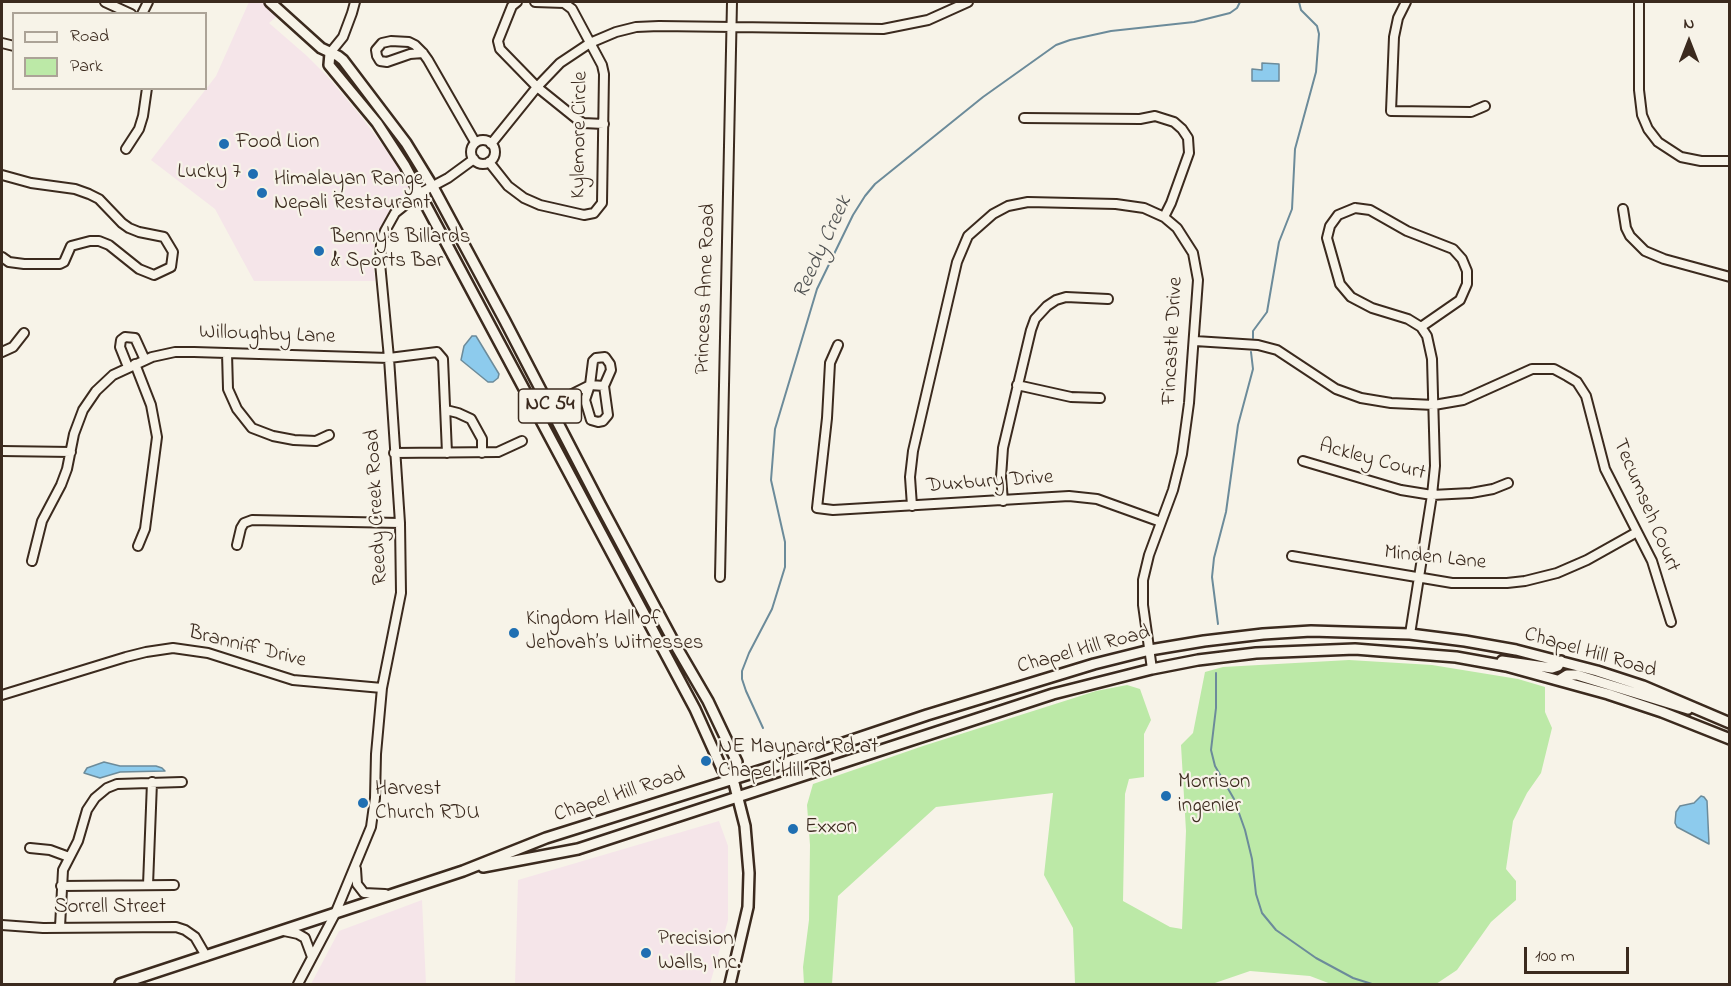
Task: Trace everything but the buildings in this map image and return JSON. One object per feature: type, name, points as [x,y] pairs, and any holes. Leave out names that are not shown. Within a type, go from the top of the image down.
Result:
[{"type":"main road","name":"NC 54","points":[[270,2],[321,48],[343,60],[385,114],[433,187],[550,405],[600,504],[721,727],[737,762],[733,778],[737,798]]},
{"type":"main road","name":"NC 54","points":[[330,53],[329,65],[377,123],[405,166],[694,709],[722,769],[733,778]]},
{"type":"main road","name":"Chapel Hill Road","points":[[120,984],[396,894],[463,871],[546,838],[1044,678],[1150,650],[1263,634],[1311,631],[1410,634],[1496,646],[1561,661],[1642,686],[1730,723]]},
{"type":"main road","name":"Chapel Hill Road","points":[[463,871],[578,849],[1053,694],[1152,669],[1220,657],[1304,650],[1355,649],[1456,657],[1559,680],[1662,712],[1730,740]]},
{"type":"main road","points":[[1478,661],[1518,662],[1552,668],[1558,666],[1561,661]]},
{"type":"main road","points":[[1559,680],[1567,675],[1577,675],[1717,717]]},
{"type":"main road","points":[[730,984],[747,907],[748,873],[745,826],[737,798]]},
{"type":"street","points":[[105,2],[127,12]]},
{"type":"street","points":[[330,53],[343,37],[355,2]]},
{"type":"street","points":[[517,2],[512,6],[498,46],[537,87],[578,120],[583,123],[604,124]]},
{"type":"street","name":"Kylemore Circle","points":[[489,162],[508,186],[532,202],[559,210],[590,214],[597,211],[602,203],[604,74],[602,65],[569,6],[564,3],[535,2]]},
{"type":"street","name":"Princess Anne Road","points":[[720,577],[732,2]]},
{"type":"street","points":[[491,144],[537,87],[567,57],[590,43],[616,32],[636,27],[659,26],[894,28],[935,18],[968,2]]},
{"type":"street","points":[[1406,2],[1398,18],[1394,37],[1391,111],[1471,112],[1485,106]]},
{"type":"street","points":[[1639,2],[1639,90],[1642,115],[1648,129],[1658,142],[1674,154],[1694,160],[1730,161]]},
{"type":"street","points":[[423,53],[410,54],[387,62],[381,61],[376,50],[382,43],[409,42],[423,53],[476,142]]},
{"type":"street","points":[[126,149],[139,129],[144,116],[147,90]]},
{"type":"street","points":[[1024,118],[1140,119],[1155,116],[1174,122],[1188,138],[1189,153],[1175,194],[1164,217]]},
{"type":"street","points":[[485,140],[491,144],[495,151],[489,162],[483,164],[474,159],[471,152],[476,142],[485,140]]},
{"type":"street","name":"Reedy Creek Road","points":[[297,984],[335,914],[368,838],[373,817],[382,688],[401,593],[400,523],[380,263],[381,243],[395,213],[420,193],[433,187],[474,159]]},
{"type":"street","points":[[2,175],[90,194],[99,199],[129,228],[164,237],[173,252],[171,267],[154,275],[139,269],[109,245],[99,241],[83,242],[71,246],[64,262],[60,264],[24,264],[9,262],[2,258]]},
{"type":"street","name":"Fincastle Drive","points":[[912,506],[910,477],[913,451],[957,262],[968,236],[993,214],[1008,206],[1028,202],[1134,206],[1164,217],[1185,238],[1197,267],[1195,341],[1182,454],[1173,490],[1149,555],[1143,580],[1143,605],[1152,669]]},
{"type":"street","points":[[1410,634],[1432,495],[1436,440],[1431,347],[1421,327],[1408,319],[1357,302],[1340,284],[1327,238],[1334,220],[1343,212],[1355,208],[1370,210],[1407,231],[1448,246],[1462,259],[1468,276],[1463,294],[1455,304],[1421,327]]},
{"type":"street","points":[[1623,210],[1626,228],[1640,248],[1664,259],[1730,278]]},
{"type":"street","points":[[1003,501],[1001,477],[1003,448],[1030,330],[1040,313],[1056,300],[1066,297],[1108,299]]},
{"type":"street","points":[[2,352],[13,347],[24,333]]},
{"type":"street","points":[[138,546],[145,529],[157,437],[151,405],[120,344],[125,337],[135,338],[145,360]]},
{"type":"street","name":"Tecumseh Court","points":[[1195,341],[1267,346],[1286,354],[1347,394],[1372,400],[1434,405],[1463,400],[1532,369],[1548,368],[1568,376],[1577,382],[1586,396],[1605,469],[1655,570],[1671,622]]},
{"type":"street","name":"Duxbury Drive","points":[[838,345],[830,363],[818,508],[833,510],[1082,496],[1110,503],[1161,522]]},
{"type":"street","name":"Willoughby Lane","points":[[32,561],[42,521],[64,477],[78,422],[90,399],[103,384],[132,365],[145,360],[175,352],[389,358],[433,352],[443,359],[446,410]]},
{"type":"street","points":[[227,353],[228,389],[237,409],[252,428],[273,436],[294,440],[316,441],[329,435]]},
{"type":"street","points":[[596,357],[605,357],[611,370],[604,386],[608,415],[603,421],[591,420],[589,416],[585,400],[590,385],[591,365],[596,357]]},
{"type":"street","points":[[550,405],[590,385],[604,386]]},
{"type":"street","points":[[1017,385],[1071,397],[1100,398]]},
{"type":"street","points":[[447,453],[446,410],[471,419],[482,439],[482,453]]},
{"type":"street","points":[[394,453],[498,452],[522,441]]},
{"type":"street","points":[[2,451],[71,452]]},
{"type":"street","name":"Ackley Court","points":[[1303,461],[1401,490],[1432,495],[1472,493],[1508,483]]},
{"type":"street","points":[[237,545],[244,523],[252,520],[400,523]]},
{"type":"street","name":"Minden Lane","points":[[1293,556],[1420,579],[1470,583],[1525,581],[1572,567],[1637,532]]},
{"type":"street","name":"Branniff Drive","points":[[2,696],[126,657],[173,648],[208,653],[293,680],[382,688]]},
{"type":"street","points":[[148,885],[152,782]]},
{"type":"street","points":[[60,927],[63,870],[78,841],[87,810],[100,794],[117,784],[182,782]]},
{"type":"street","points":[[30,848],[50,850],[69,856]]},
{"type":"street","points":[[356,866],[357,884],[364,893],[396,894]]},
{"type":"street","points":[[61,886],[174,885]]},
{"type":"street","name":"Sorrell Street","points":[[2,925],[176,927],[195,937],[206,956]]},
{"type":"street","points":[[284,931],[305,938],[312,957]]},
{"type":"shaded area","points":[[249,2],[270,2],[282,12],[269,23],[327,76],[402,171],[408,186],[407,193],[390,210],[377,234],[372,253],[375,281],[254,281],[215,209],[151,160],[216,76]]},
{"type":"shaded area","points":[[719,821],[728,846],[728,920],[710,984],[515,984],[518,880]]},
{"type":"shaded area","points":[[422,900],[426,984],[311,984],[339,931]]},
{"type":"green space","points":[[1349,660],[1432,665],[1518,679],[1545,687],[1545,712],[1552,728],[1541,773],[1527,793],[1513,821],[1506,869],[1516,881],[1516,900],[1491,922],[1457,970],[1436,984],[1331,984],[1310,976],[1250,971],[1212,984],[1075,984],[1073,928],[1044,875],[1053,793],[936,807],[838,896],[832,984],[804,984],[803,967],[809,920],[810,845],[807,805],[813,784],[1096,691],[1127,685],[1140,689],[1151,720],[1144,734],[1144,777],[1129,779],[1125,794],[1123,901],[1170,927],[1182,929],[1186,831],[1181,745],[1193,733],[1205,672],[1223,667]]},
{"type":"water","points":[[1262,63],[1279,64],[1279,81],[1252,81],[1252,69],[1262,70]]},
{"type":"water","points":[[472,336],[476,336],[499,374],[493,382],[488,382],[461,360],[464,346]]},
{"type":"water","points":[[104,762],[120,766],[156,766],[165,771],[120,772],[100,778],[84,773],[87,768]]},
{"type":"water","points":[[1701,796],[1707,801],[1709,844],[1677,827],[1675,823],[1676,812],[1680,806],[1694,803]]},
{"type":"waterway","name":"Reedy Creek","points":[[763,728],[746,691],[742,671],[772,609],[785,567],[785,542],[771,480],[775,429],[817,289],[853,215],[865,196],[875,184],[983,97],[1056,45],[1111,31],[1194,22],[1230,13],[1237,8],[1240,2]]},
{"type":"waterway","points":[[1253,338],[1253,331],[1267,312],[1279,242],[1292,209],[1295,149],[1316,72],[1319,34],[1317,26],[1301,10],[1299,2]]},
{"type":"waterway","points":[[1218,624],[1212,577],[1214,558],[1226,512],[1238,425],[1253,369],[1251,352]]},
{"type":"waterway","points":[[1216,673],[1216,708],[1211,750],[1215,766],[1234,799],[1245,830],[1252,859],[1256,894],[1262,913],[1276,930],[1316,958],[1353,978],[1372,984]]},
{"type":"place","name":"Food Lion","points":[[224,144]]},
{"type":"place","name":"Lucky 7","points":[[253,174]]},
{"type":"place","name":"Himalayan Range Nepali Restaurant","points":[[262,193]]},
{"type":"place","name":"Benny's Billards & Sports Bar","points":[[319,251]]},
{"type":"place","name":"Kingdom Hall of Jehovah’s Witnesses","points":[[514,633]]},
{"type":"place","name":"NE Maynard Rd at Chapel Hill Rd","points":[[706,761]]},
{"type":"place","name":"Morrison ingenier","points":[[1166,796]]},
{"type":"place","name":"Harvest Church RDU","points":[[363,803]]},
{"type":"place","name":"Exxon","points":[[793,829]]},
{"type":"place","name":"Precision Walls, Inc.","points":[[646,953]]}]
